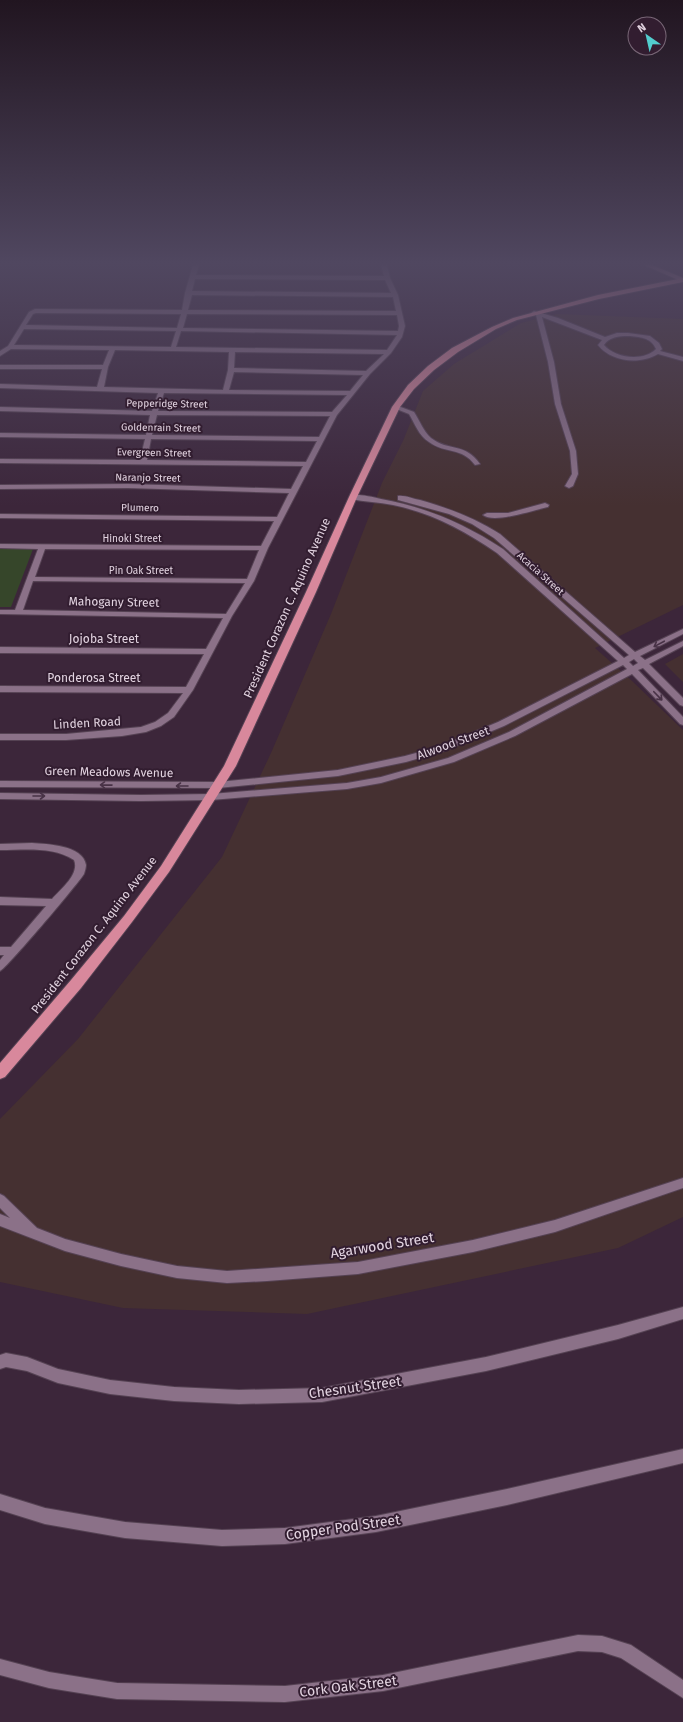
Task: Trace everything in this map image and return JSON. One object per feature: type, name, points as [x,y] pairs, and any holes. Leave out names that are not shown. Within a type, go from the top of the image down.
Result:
[{"type":"highway","name":"President Corazon C. Aquino Avenue","points":[[0,1073],[76,984],[128,919],[165,869],[211,797],[230,766],[298,620],[354,494],[396,407],[421,376],[454,350],[462,345]]},
{"type":"street","points":[[189,690],[228,616],[250,581],[264,548],[334,414],[350,393],[389,352],[393,345]]},
{"type":"street","points":[[546,345],[551,362],[558,404],[573,452],[575,474],[569,486]]},
{"type":"street","points":[[601,345],[602,349],[613,355],[621,357],[646,357],[657,352],[683,360]]},
{"type":"street","points":[[657,345],[659,349],[657,352]]},
{"type":"street","points":[[0,354],[10,347],[389,352]]},
{"type":"street","points":[[100,389],[105,367],[113,348]]},
{"type":"street","points":[[226,391],[231,370],[232,350]]},
{"type":"street","points":[[0,367],[105,367]]},
{"type":"street","points":[[231,370],[368,373]]},
{"type":"street","points":[[0,386],[162,391],[350,393]]},
{"type":"street","points":[[143,461],[150,437],[154,413],[162,391]]},
{"type":"street","points":[[396,407],[412,413],[418,427],[431,442],[440,446],[468,452],[473,456],[477,464]]},
{"type":"street","name":"Pepperidge Street","points":[[0,409],[154,413],[334,414]]},
{"type":"street","name":"Goldenrain Street","points":[[0,435],[322,439]]},
{"type":"street","name":"Evergreen Street","points":[[0,461],[143,461],[308,464]]},
{"type":"street","name":"Naranjo Street","points":[[0,487],[128,486],[295,491]]},
{"type":"street","name":"Acacia Street","points":[[354,494],[384,495],[415,502],[464,518],[488,529],[519,554],[634,657],[644,664],[683,704]]},
{"type":"street","name":"Acacia Street","points":[[354,494],[426,512],[478,535],[500,551],[633,670],[683,721]]},
{"type":"street","points":[[487,515],[508,515],[545,505]]},
{"type":"street","name":"Plumero","points":[[0,516],[280,519]]},
{"type":"street","name":"Hinoki Street","points":[[0,546],[264,548]]},
{"type":"street","points":[[18,612],[32,579],[42,547]]},
{"type":"street","name":"Pin Oak Street","points":[[32,579],[250,581]]},
{"type":"street","name":"Mahogany Street","points":[[0,612],[228,616]]},
{"type":"street","name":"Alwood Street","points":[[218,785],[338,773],[406,759],[441,749],[501,724],[683,631]]},
{"type":"street","name":"Alwood Street","points":[[211,797],[347,786],[381,780],[450,760],[512,734],[683,643]]},
{"type":"street","name":"Jojoba Street","points":[[0,650],[208,652]]},
{"type":"street","name":"Ponderosa Street","points":[[0,689],[189,690]]},
{"type":"street","name":"Linden Road","points":[[0,736],[66,737],[122,734],[143,730],[158,724],[171,715],[189,690]]},
{"type":"street","name":"Green Meadows Avenue","points":[[0,784],[218,785]]},
{"type":"street","name":"Green Meadows Avenue","points":[[0,796],[149,798],[211,797]]},
{"type":"street","points":[[0,847],[56,848],[70,851],[78,858],[81,865],[79,874],[0,968]]},
{"type":"street","points":[[0,901],[55,903]]},
{"type":"street","points":[[0,951],[15,951]]},
{"type":"street","name":"Agarwood Street","points":[[0,1220],[65,1245],[120,1260],[177,1272],[227,1277],[267,1275],[358,1268],[474,1246],[555,1226],[630,1202],[683,1182]]},
{"type":"street","name":"Agarwood Street","points":[[0,1200],[34,1233]]},
{"type":"street","name":"Chesnut Street","points":[[0,1362],[6,1360],[27,1364],[58,1376],[110,1387],[174,1394],[239,1397],[322,1394],[486,1364],[618,1332],[683,1313]]},
{"type":"street","name":"Copper Pod Street","points":[[0,1502],[45,1516],[125,1530],[222,1538],[285,1536],[376,1524],[507,1497],[683,1456]]},
{"type":"street","name":"Cork Oak Street","points":[[0,1667],[49,1680],[117,1691],[285,1694],[383,1683],[578,1643],[602,1644],[625,1651],[683,1690]]},
{"type":"shaded area","points":[[484,345],[683,345],[683,605],[595,648],[683,730],[683,1217],[618,1248],[307,1314],[123,1308],[0,1282],[0,1119],[78,1039],[222,857],[271,753],[331,614],[382,483],[403,441],[423,391],[454,364]]},
{"type":"shaded area","points":[[683,654],[683,682],[665,664]]},
{"type":"green space","points":[[0,549],[33,549],[11,607],[0,607]]}]
